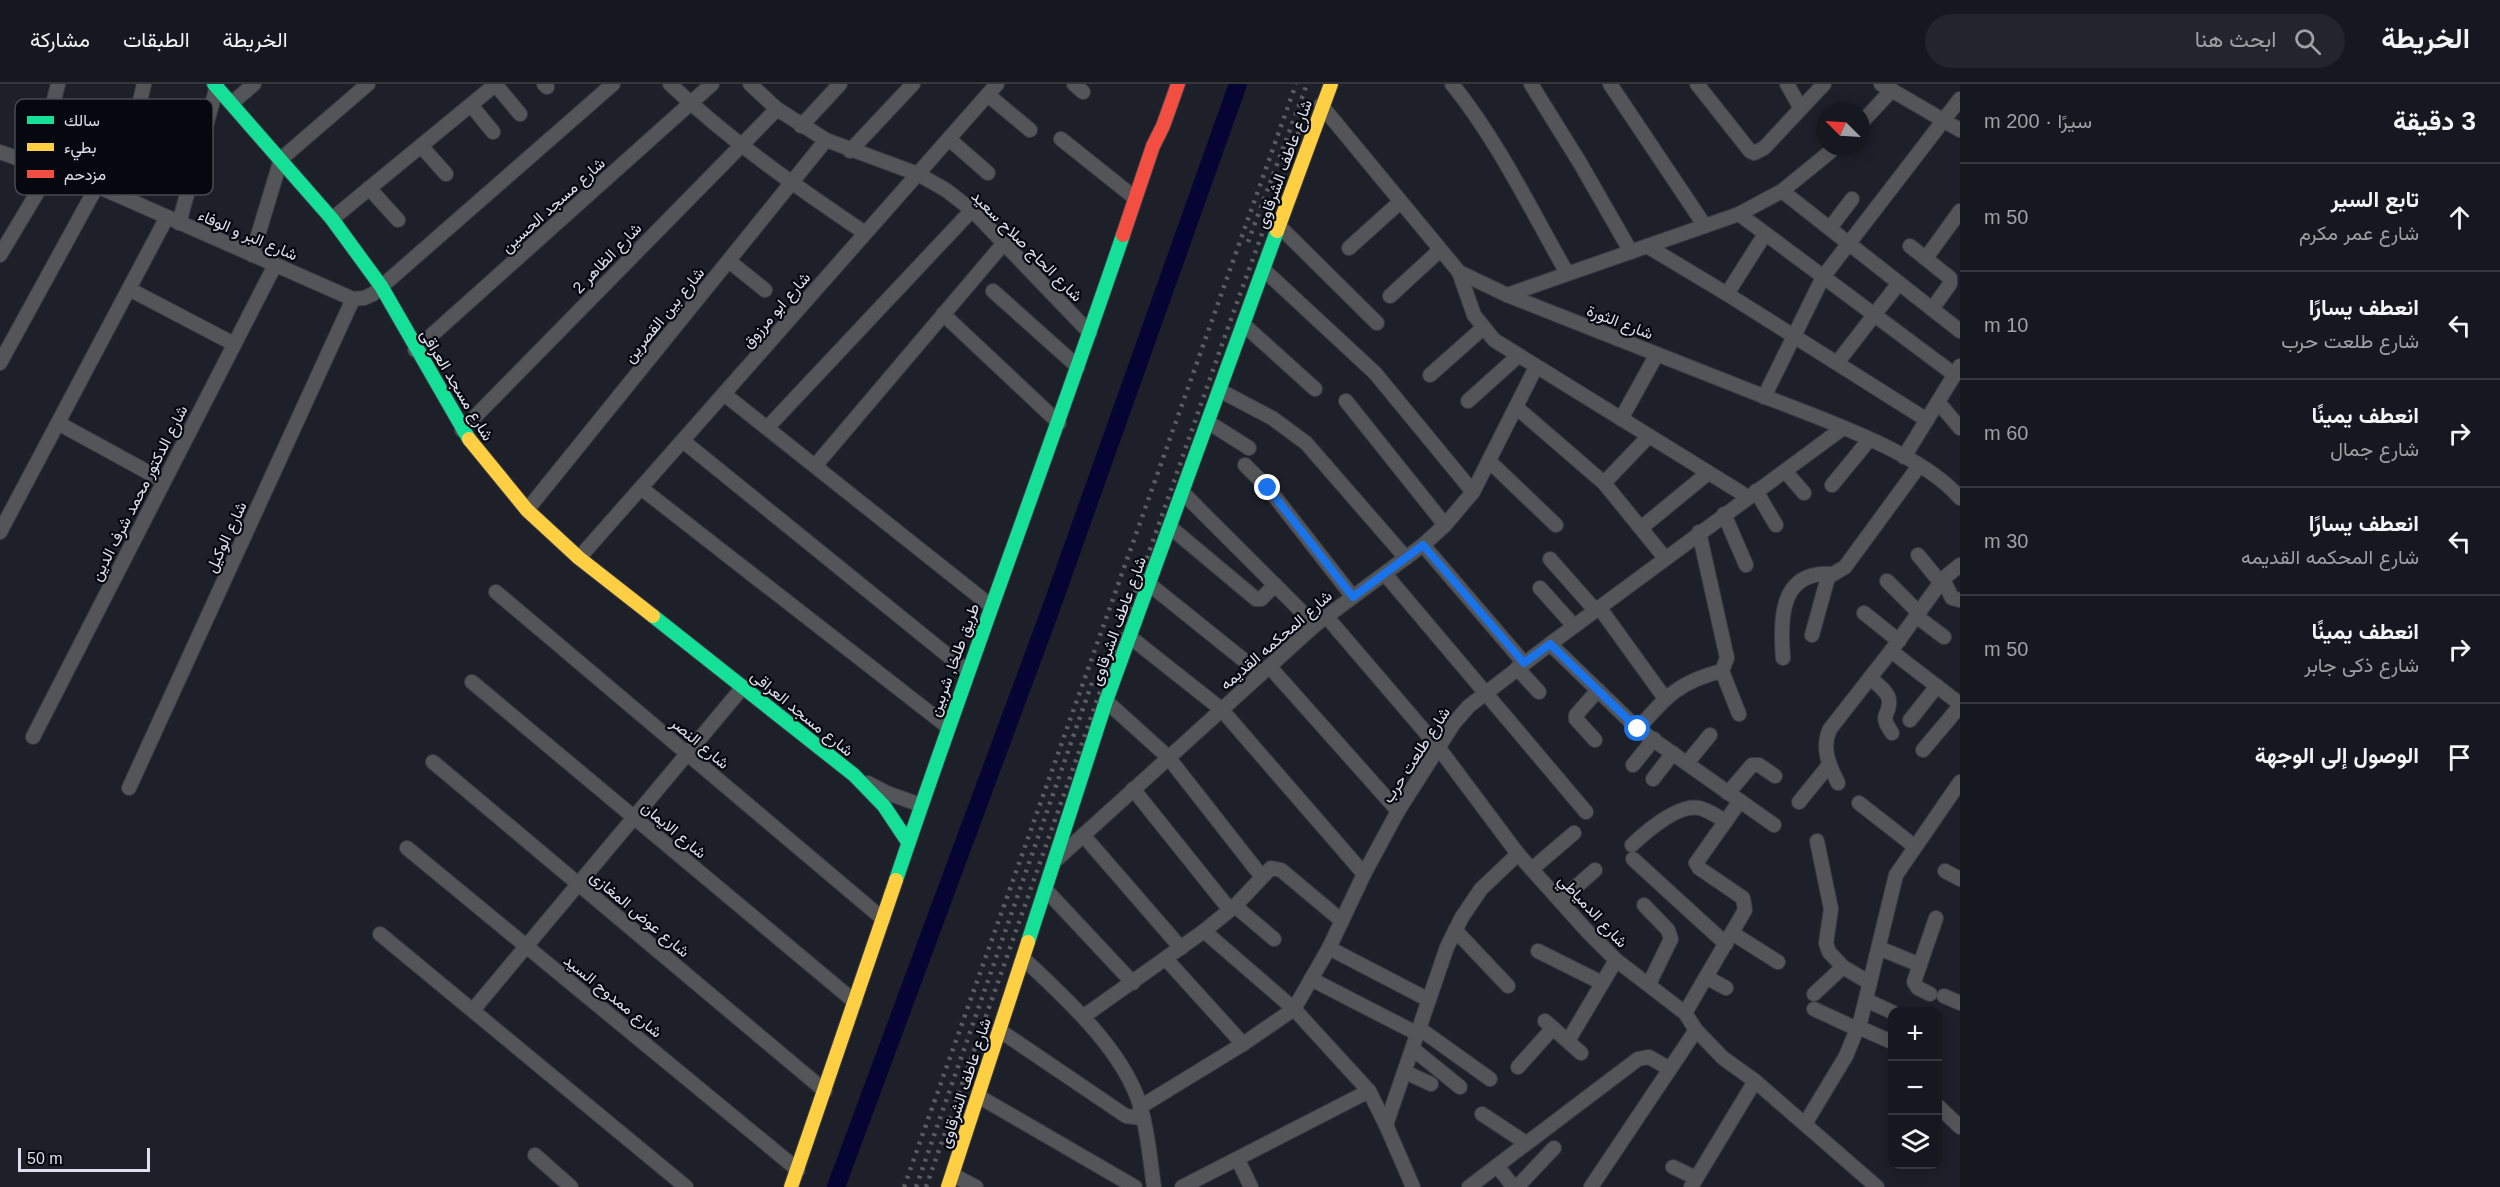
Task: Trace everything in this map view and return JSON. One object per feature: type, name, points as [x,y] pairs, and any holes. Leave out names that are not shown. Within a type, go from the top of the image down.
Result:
[{"type":"street","points":[[54,99],[58,84]]},
{"type":"street","points":[[140,99],[144,84]]},
{"type":"street","points":[[232,103],[254,84]]},
{"type":"street","points":[[252,255],[281,159],[368,84]]},
{"type":"street","points":[[332,219],[495,84],[520,114]]},
{"type":"street","points":[[353,299],[373,294],[613,84]]},
{"type":"street","points":[[670,84],[690,104],[741,145],[866,233]]},
{"type":"street","name":"شارع مسجد الحسين","points":[[416,350],[712,84]]},
{"type":"street","name":"شارع الحاج صلاح سعيد","points":[[750,84],[777,109],[826,140],[850,151],[918,174],[946,190],[972,210],[1089,333]]},
{"type":"street","points":[[801,126],[840,84]]},
{"type":"street","points":[[850,151],[914,84]]},
{"type":"street","name":"طريق طلخا, شربين","points":[[1152,146],[1154,123],[1165,84]]},
{"type":"street","name":"طريق طلخا, شربين","points":[[792,1187],[967,671],[1059,423],[1152,146],[1163,126],[1178,84]]},
{"type":"street","name":"شارع عاطف الشرقاوى","points":[[951,1181],[1106,701],[1244,324],[1321,105],[1331,84]]},
{"type":"street","points":[[1452,84],[1467,103],[1519,187],[1567,273]]},
{"type":"street","points":[[1532,84],[1630,252]]},
{"type":"street","points":[[1610,84],[1705,226]]},
{"type":"street","points":[[1697,84],[1750,151],[1758,153],[1824,84]]},
{"type":"street","points":[[1786,84],[1800,107]]},
{"type":"street","points":[[1870,113],[1892,90],[1912,84]]},
{"type":"street","name":"شارع مسجد العراقى","points":[[216,85],[332,219],[381,286],[462,430],[527,510],[579,558],[854,775],[884,806],[908,842]]},
{"type":"street","points":[[993,89],[1030,130]]},
{"type":"street","name":"شارع ابو مرزوق","points":[[579,558],[993,89]]},
{"type":"street","points":[[1892,90],[1960,130]]},
{"type":"street","points":[[1764,397],[1823,277],[1960,99]]},
{"type":"street","points":[[471,105],[494,132]]},
{"type":"street","name":"شارع الثورة","points":[[1321,105],[1459,272],[1507,295],[1843,428],[1904,457],[1960,498]]},
{"type":"street","name":"شارع الظاهر 2","points":[[462,430],[777,109]]},
{"type":"street","points":[[949,139],[988,173]]},
{"type":"street","points":[[1061,139],[1135,198]]},
{"type":"street","name":"شارع بين القصرين","points":[[527,510],[826,140]]},
{"type":"street","points":[[421,146],[446,174]]},
{"type":"street","name":"شارع البر و الوفاء","points":[[0,152],[15,156]]},
{"type":"street","points":[[1507,295],[1739,214],[1782,191],[1825,156]]},
{"type":"street","points":[[369,188],[398,220]]},
{"type":"street","points":[[1782,191],[1960,331]]},
{"type":"street","points":[[0,255],[36,195]]},
{"type":"street","points":[[0,363],[92,195]]},
{"type":"street","name":"شارع البر و الوفاء","points":[[118,195],[353,299]]},
{"type":"street","points":[[0,532],[129,289],[173,220],[181,195]]},
{"type":"street","points":[[1830,228],[1852,200]]},
{"type":"street","points":[[1349,248],[1400,202]]},
{"type":"street","points":[[767,428],[972,210]]},
{"type":"street","points":[[1926,258],[1960,211]]},
{"type":"street","points":[[1739,214],[1875,315],[1958,371],[1904,457]]},
{"type":"street","points":[[1279,226],[1377,323]]},
{"type":"street","points":[[1727,294],[1765,234]]},
{"type":"street","points":[[815,466],[1004,243]]},
{"type":"street","points":[[1647,246],[1927,420]]},
{"type":"street","points":[[1910,246],[1950,278],[1950,284],[1932,309]]},
{"type":"street","points":[[1390,296],[1440,250]]},
{"type":"street","points":[[729,261],[765,290]]},
{"type":"street","name":"شارع الدكتور محمد شرف الدين","points":[[33,737],[275,265]]},
{"type":"street","points":[[1263,270],[1375,373],[1473,492]]},
{"type":"street","points":[[1459,272],[1467,299],[1483,328],[1494,340],[1708,473],[1752,494],[1776,525]]},
{"type":"street","points":[[1838,363],[1899,283]]},
{"type":"street","points":[[129,289],[234,344]]},
{"type":"street","points":[[993,291],[1078,367]]},
{"type":"street","name":"شارع الوكيل","points":[[129,788],[353,299]]},
{"type":"street","points":[[943,314],[1059,423]]},
{"type":"street","points":[[1244,324],[1315,389]]},
{"type":"street","points":[[1430,375],[1483,328]]},
{"type":"street","points":[[1621,419],[1656,354]]},
{"type":"street","points":[[1468,401],[1518,356]]},
{"type":"street","name":"شارع المحكمه القديمه","points":[[1053,863],[1320,621],[1423,545],[1445,525],[1473,492],[1536,367]]},
{"type":"street","points":[[1220,390],[1272,418],[1306,443],[1406,558]]},
{"type":"street","points":[[724,394],[991,606]]},
{"type":"street","points":[[1346,401],[1445,525]]},
{"type":"street","points":[[1938,402],[1960,428]]},
{"type":"street","points":[[1516,407],[1604,483],[1665,558]]},
{"type":"street","points":[[1208,422],[1249,448]]},
{"type":"street","points":[[58,423],[164,481]]},
{"type":"street","name":"شارع طلعت حرب","points":[[1141,1112],[1294,1009],[1329,948],[1364,874],[1398,811],[1454,723],[1486,692],[1521,665],[1843,428]]},
{"type":"street","points":[[1604,483],[1648,436]]},
{"type":"street","points":[[1832,485],[1869,440]]},
{"type":"street","points":[[682,441],[967,671]]},
{"type":"street","points":[[1489,461],[1556,525]]},
{"type":"street","points":[[1245,465],[1268,488],[1353,597]]},
{"type":"street","points":[[1812,635],[1826,580],[1831,574],[1845,567],[1919,466]]},
{"type":"street","points":[[1785,471],[1804,493]]},
{"type":"street","points":[[1641,528],[1708,473]]},
{"type":"street","points":[[641,488],[948,727]]},
{"type":"street","name":"شارع الدمياطي","points":[[1182,492],[1275,585],[1320,621],[1438,747],[1518,854],[1616,960],[1685,1012],[1696,1030],[1723,1058],[1755,1081],[1877,1187]]},
{"type":"street","points":[[1724,514],[1746,565]]},
{"type":"street","points":[[1170,527],[1256,599],[1261,599],[1275,585]]},
{"type":"street","points":[[1699,532],[1727,658],[1722,671],[1739,714]]},
{"type":"street","points":[[1423,545],[1521,665],[1539,692]]},
{"type":"street","points":[[1918,555],[1942,581],[1952,598],[1960,600]]},
{"type":"street","points":[[1550,559],[1597,609],[1664,697]]},
{"type":"street","points":[[1838,783],[1829,765],[1825,742],[1830,729],[1942,581],[1960,565]]},
{"type":"street","points":[[1385,574],[1586,812]]},
{"type":"street","points":[[1783,658],[1783,609],[1787,599],[1802,580],[1814,574],[1831,574]]},
{"type":"street","points":[[1887,581],[1918,615],[1944,637]]},
{"type":"street","points":[[1149,584],[1265,670],[1398,811]]},
{"type":"street","points":[[1540,588],[1574,626]]},
{"type":"street","name":"شارع النصر","points":[[496,592],[883,919]]},
{"type":"street","points":[[1864,612],[1895,646],[1937,686],[1960,704],[1923,750]]},
{"type":"street","points":[[1130,637],[1221,709],[1364,874]]},
{"type":"street","points":[[1550,644],[1638,729],[1774,825]]},
{"type":"street","points":[[1638,729],[1664,697],[1702,675],[1722,671]]},
{"type":"street","points":[[1870,678],[1886,693],[1889,700],[1884,718],[1885,724],[1892,733]]},
{"type":"street","name":"شارع الايمان","points":[[472,682],[855,1002]]},
{"type":"street","points":[[1910,720],[1937,686]]},
{"type":"street","points":[[473,1010],[743,687]]},
{"type":"street","points":[[1595,740],[1576,719],[1576,715],[1598,690]]},
{"type":"street","points":[[1106,701],[1168,757],[1262,878]]},
{"type":"street","points":[[1687,763],[1710,735]]},
{"type":"street","points":[[1633,765],[1654,739]]},
{"type":"street","points":[[1653,780],[1673,753]]},
{"type":"street","name":"شارع عوض المغازى","points":[[433,762],[825,1091]]},
{"type":"street","points":[[1728,793],[1752,765],[1759,765],[1775,776]]},
{"type":"street","points":[[1799,802],[1829,765]]},
{"type":"street","name":"شارع مسجد العراقى","points":[[854,775],[887,793],[921,806]]},
{"type":"street","points":[[1804,1124],[1845,1056],[1857,1028],[1866,1000],[1896,875],[1960,782]]},
{"type":"street","points":[[1133,789],[1233,908],[1274,939]]},
{"type":"street","points":[[1685,1012],[1745,910],[1743,898],[1699,868],[1696,863],[1740,801]]},
{"type":"street","points":[[1859,803],[1914,846]]},
{"type":"street","points":[[1632,844],[1649,829],[1687,808],[1706,811],[1726,821]]},
{"type":"street","points":[[1532,869],[1574,833]]},
{"type":"street","points":[[1083,835],[1181,948]]},
{"type":"street","points":[[1817,842],[1831,909],[1826,943],[1829,952],[1843,968],[1870,983]]},
{"type":"street","name":"شارع ممدوح السيد","points":[[407,848],[798,1170]]},
{"type":"street","points":[[1386,1125],[1455,930],[1481,889],[1518,854]]},
{"type":"street","points":[[1633,859],[1729,938],[1778,962]]},
{"type":"street","points":[[1084,1016],[1204,931],[1233,908],[1269,870],[1277,868],[1342,921]]},
{"type":"street","points":[[1560,901],[1595,870]]},
{"type":"street","points":[[1945,871],[1960,879]]},
{"type":"street","points":[[1045,889],[1133,983]]},
{"type":"street","points":[[1644,905],[1668,930],[1671,939],[1649,984]]},
{"type":"street","points":[[1936,918],[1915,985],[1960,1003]]},
{"type":"street","points":[[1455,930],[1509,986]]},
{"type":"street","points":[[1204,931],[1294,1009],[1368,1091],[1386,1125],[1413,1187]]},
{"type":"street","points":[[380,934],[686,1187]]},
{"type":"street","points":[[1329,948],[1429,1000]]},
{"type":"street","points":[[1879,948],[1920,965]]},
{"type":"street","points":[[1538,951],[1602,983]]},
{"type":"street","points":[[1023,958],[1084,1016],[1105,1042],[1122,1069],[1141,1112],[1154,1187]]},
{"type":"street","points":[[1166,959],[1242,1044]]},
{"type":"street","points":[[1568,1041],[1616,960]]},
{"type":"street","points":[[1814,994],[1843,968]]},
{"type":"street","points":[[1706,976],[1726,988]]},
{"type":"street","points":[[1311,979],[1419,1032],[1490,1078]]},
{"type":"street","points":[[1866,1000],[1888,1010]]},
{"type":"street","points":[[1814,1009],[1888,1040]]},
{"type":"street","points":[[1518,1067],[1549,1024],[1581,1053]]},
{"type":"street","points":[[999,1030],[1126,1116],[1134,1118],[1141,1112]]},
{"type":"street","points":[[1592,1187],[1696,1030]]},
{"type":"street","points":[[1413,1049],[1460,1087]]},
{"type":"street","points":[[1469,1187],[1638,1059],[1649,1057],[1671,1069]]},
{"type":"street","points":[[1405,1072],[1431,1084]]},
{"type":"street","points":[[1673,1167],[1693,1183],[1755,1081]]},
{"type":"street","points":[[1182,1187],[1368,1091]]},
{"type":"street","points":[[978,1096],[1135,1187]]},
{"type":"street","points":[[1942,1110],[1960,1127]]},
{"type":"street","points":[[1482,1114],[1526,1143]]},
{"type":"street","points":[[1497,1166],[1512,1185],[1516,1186],[1554,1148]]},
{"type":"street","points":[[535,1155],[571,1187]]},
{"type":"street","points":[[1238,1160],[1251,1187]]},
{"type":"street","points":[[951,1181],[976,1187]]},
{"type":"waterway","points":[[836,1187],[1049,614],[1238,84]]},
{"type":"railway","points":[[904,1187],[1296,84]]},
{"type":"railway","points":[[1248,242],[1307,84]]},
{"type":"railway","points":[[926,1187],[1301,126]]},
{"type":"railway","points":[[916,1187],[1094,677]]},
{"type":"traffic: fast","points":[[214,84],[332,219],[381,286],[469,439]]},
{"type":"traffic: fast","points":[[1028,942],[1106,701],[1277,231]]},
{"type":"traffic: fast","points":[[896,880],[1123,235]]},
{"type":"traffic: fast","points":[[653,616],[854,775],[884,806],[908,842]]},
{"type":"traffic: slow","points":[[1277,231],[1331,84]]},
{"type":"traffic: slow","points":[[469,439],[527,510],[579,558],[653,616]]},
{"type":"traffic: slow","points":[[791,1187],[896,880]]},
{"type":"traffic: slow","points":[[948,1187],[1028,942]]},
{"type":"traffic: jam","points":[[1123,235],[1153,146],[1178,84]]},
{"type":"route","points":[[1268,488],[1353,597],[1423,545],[1524,663],[1550,644],[1638,729]]}]
